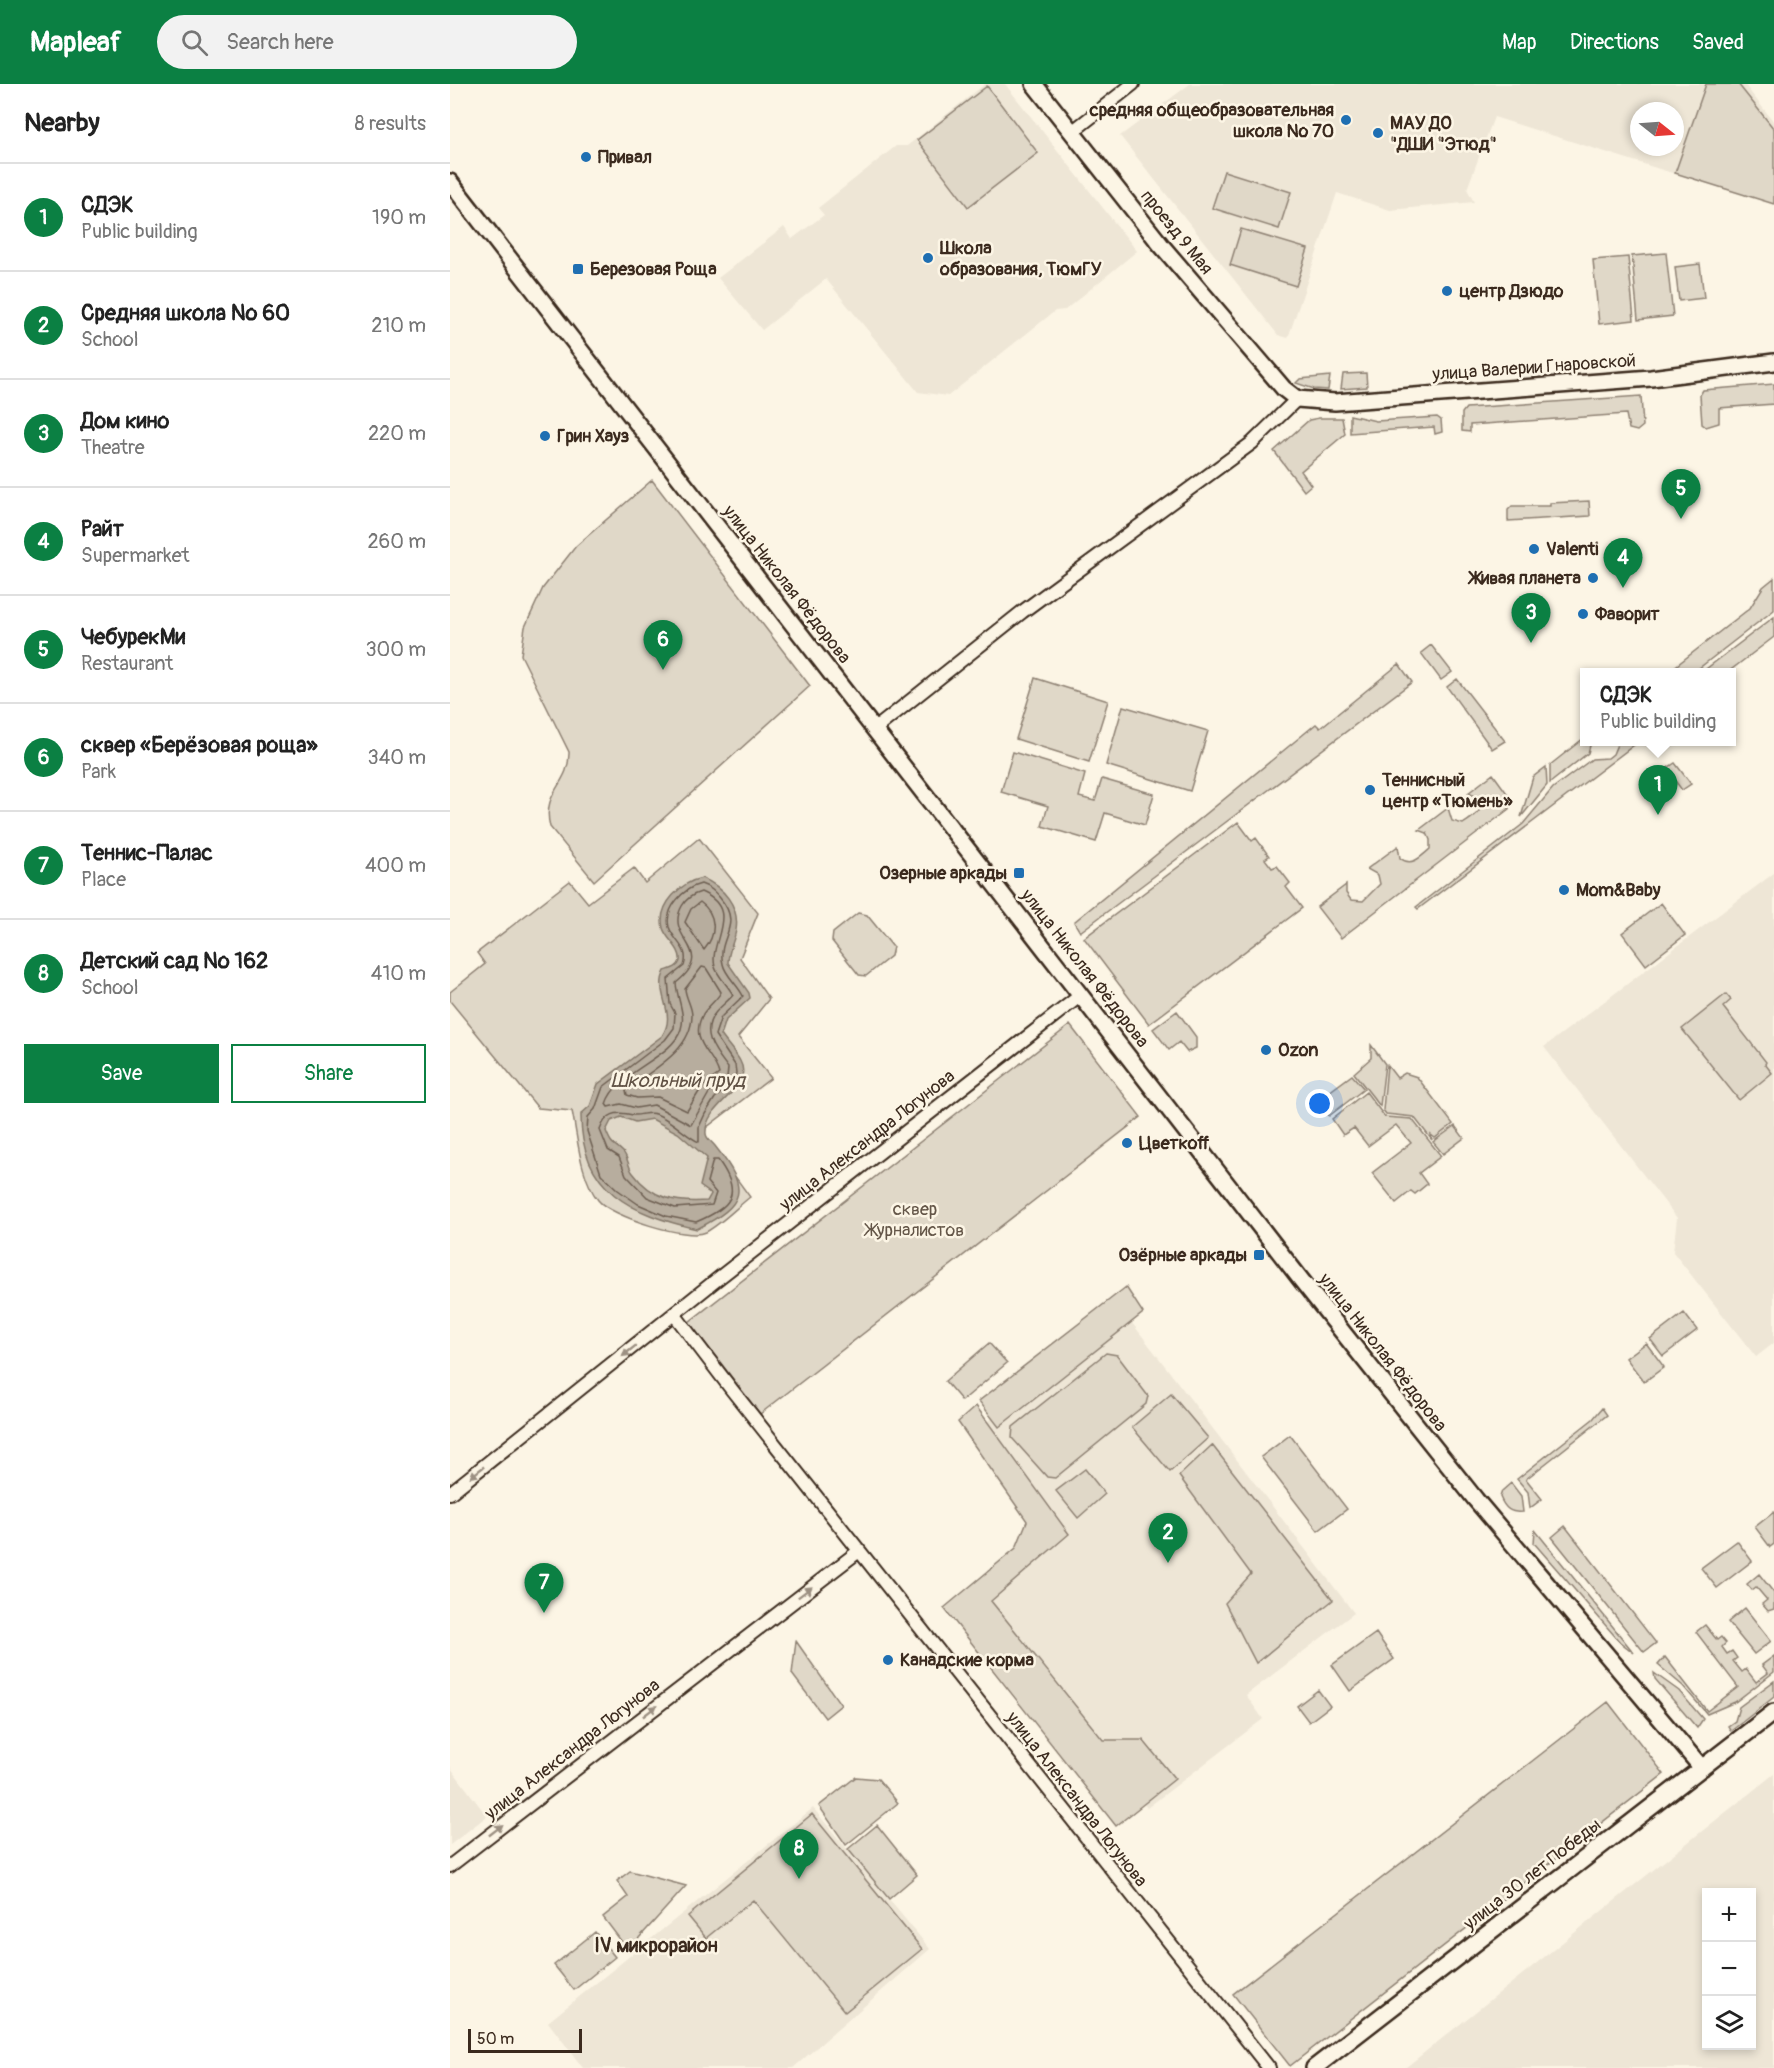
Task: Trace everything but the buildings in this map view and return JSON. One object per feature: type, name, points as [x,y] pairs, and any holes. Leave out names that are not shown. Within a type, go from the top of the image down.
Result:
[{"type":"street","name":"проезд 9 Мая","points":[[1034,84],[1161,245],[1284,389],[1297,399]]},
{"type":"street","points":[[1072,132],[1133,84]]},
{"type":"street","name":"улица Николая Фёдорова","points":[[450,182],[1476,1500],[1702,1768]]},
{"type":"street","name":"улица Валерии Гнаровской","points":[[1297,399],[1335,402],[1651,378],[1774,362]]},
{"type":"street","points":[[875,729],[1022,612],[1252,443],[1297,399]]},
{"type":"street","name":"улица Александра Логунова","points":[[450,1493],[674,1314],[1082,995]]},
{"type":"street","name":"улица Александра Логунова","points":[[674,1314],[1269,2068]]},
{"type":"street","name":"улица Александра Логунова","points":[[450,1866],[859,1551]]},
{"type":"street","name":"улица 30 лет Победы","points":[[1314,2068],[1774,1712]]},
{"type":"shaded area","points":[[985,84],[1005,84],[1137,251],[1065,310],[1055,311],[948,396],[918,392],[826,279],[762,330],[718,278],[784,227],[792,239],[824,215],[818,208],[896,146],[907,146]]},
{"type":"shaded area","points":[[1190,84],[1744,84],[1774,122],[1774,205],[1494,117],[1467,189],[1474,202],[1390,210],[1337,193],[1288,338],[1278,335],[1120,136]]},
{"type":"shaded area","points":[[1774,873],[1774,1343],[1756,1357],[1673,1252],[1677,1218],[1544,1047]]},
{"type":"shaded area","points":[[1126,1315],[1354,1613],[1246,1695],[1263,1719],[1147,1808],[982,1593],[1058,1534],[978,1429]]},
{"type":"shaded area","points":[[450,1767],[487,1816],[450,1845]]},
{"type":"shaded area","points":[[1774,1774],[1774,2068],[1405,2068]]},
{"type":"shaded area","points":[[813,1808],[930,1949],[793,2068],[583,2068],[548,2022]]},
{"type":"green space","points":[[1706,84],[1738,84],[1774,129],[1774,204],[1675,173],[1681,156],[1684,156],[1684,147]]},
{"type":"green space","points":[[987,86],[1038,153],[968,207],[917,140]]},
{"type":"green space","points":[[1224,171],[1291,192],[1279,229],[1212,208]]},
{"type":"green space","points":[[1241,229],[1308,249],[1296,286],[1230,265]]},
{"type":"green space","points":[[1666,253],[1673,316],[1638,320],[1632,256]]},
{"type":"green space","points":[[1628,257],[1634,320],[1599,324],[1593,260]]},
{"type":"green space","points":[[1700,264],[1704,298],[1679,301],[1675,267]]},
{"type":"green space","points":[[1366,373],[1367,387],[1341,389],[1343,374]]},
{"type":"green space","points":[[1330,376],[1328,390],[1314,389],[1296,383],[1300,379]]},
{"type":"green space","points":[[1774,384],[1774,404],[1719,408],[1719,423],[1706,427],[1702,424],[1700,395],[1703,390]]},
{"type":"green space","points":[[1641,396],[1643,426],[1637,431],[1629,429],[1626,414],[1470,425],[1470,432],[1462,431],[1462,413],[1466,408]]},
{"type":"green space","points":[[1350,415],[1376,421],[1437,417],[1441,420],[1442,432],[1435,434],[1434,427],[1350,433]]},
{"type":"green space","points":[[1342,418],[1345,434],[1301,471],[1311,485],[1304,491],[1274,451],[1309,420]]},
{"type":"green space","points":[[652,480],[810,686],[594,881],[550,827],[549,805],[565,773],[569,752],[521,655],[525,627],[543,588],[576,546]]},
{"type":"green space","points":[[1589,501],[1590,516],[1508,521],[1508,510],[1512,506],[1550,506],[1550,503]]},
{"type":"green space","points":[[1774,578],[1774,610],[1699,668],[1673,668],[1750,608],[1763,587]]},
{"type":"green space","points":[[1774,617],[1774,637],[1733,668],[1707,668]]},
{"type":"green space","points":[[1431,645],[1452,672],[1441,680],[1421,653]]},
{"type":"green space","points":[[1399,664],[1412,682],[1080,932],[1074,922],[1316,724],[1320,728]]},
{"type":"green space","points":[[1035,678],[1108,701],[1089,762],[1016,739]]},
{"type":"green space","points":[[1457,679],[1505,741],[1492,749],[1447,687]]},
{"type":"green space","points":[[1123,706],[1208,731],[1190,791],[1106,765]]},
{"type":"green space","points":[[1580,741],[1580,746],[1590,746],[1588,753],[1550,783],[1550,765]]},
{"type":"green space","points":[[1616,746],[1633,746],[1418,909],[1416,907],[1523,824],[1553,788],[1592,759],[1608,758],[1613,754]]},
{"type":"green space","points":[[1013,752],[1085,774],[1079,797],[1095,801],[1102,779],[1154,794],[1145,825],[1105,813],[1096,842],[1042,826],[1048,806],[1001,792]]},
{"type":"green space","points":[[1675,763],[1691,784],[1682,790],[1666,769]]},
{"type":"green space","points":[[1546,767],[1547,785],[1521,817],[1533,777]]},
{"type":"green space","points":[[1493,774],[1509,796],[1509,809],[1341,938],[1317,907],[1346,885],[1346,893],[1351,900],[1363,901],[1380,884],[1378,875],[1367,869],[1398,846],[1400,858],[1404,861],[1412,861],[1423,855],[1430,849],[1430,840],[1427,833],[1419,830],[1448,808],[1452,821],[1463,824],[1478,813],[1481,806],[1478,797],[1468,793]]},
{"type":"green space","points":[[1238,822],[1252,841],[1256,838],[1269,856],[1265,859],[1272,868],[1277,866],[1290,883],[1286,887],[1302,908],[1149,1024],[1084,938]]},
{"type":"green space","points":[[699,838],[758,913],[740,958],[769,999],[738,1037],[771,1078],[702,1131],[750,1197],[712,1229],[697,1234],[667,1230],[633,1220],[617,1213],[598,1200],[583,1169],[572,1111],[538,1108],[450,1001],[450,992],[485,964],[477,953],[570,881],[588,903],[634,868],[645,883]]},
{"type":"green space","points":[[1661,903],[1685,935],[1646,965],[1622,933]]},
{"type":"green space","points":[[858,913],[867,915],[893,947],[891,956],[866,976],[859,975],[832,941],[833,933]]},
{"type":"green space","points":[[1726,994],[1731,1000],[1723,1007],[1772,1073],[1739,1100],[1682,1029]]},
{"type":"green space","points":[[1177,1011],[1196,1037],[1196,1048],[1187,1052],[1179,1042],[1169,1050],[1153,1029]]},
{"type":"green space","name":"сквер Журналистов","points":[[1070,1025],[1141,1117],[760,1414],[689,1322]]},
{"type":"green space","points":[[1371,1045],[1385,1064],[1380,1106],[1354,1073],[1371,1058]]},
{"type":"green space","points":[[1387,1065],[1397,1078],[1405,1073],[1417,1077],[1453,1124],[1435,1138],[1431,1135],[1432,1140],[1414,1117],[1386,1114],[1383,1110]]},
{"type":"green space","points":[[1352,1075],[1364,1089],[1329,1116],[1321,1106],[1321,1098]]},
{"type":"green space","points":[[1366,1092],[1385,1117],[1412,1119],[1441,1156],[1419,1173],[1427,1184],[1415,1194],[1411,1191],[1396,1203],[1372,1173],[1411,1143],[1396,1125],[1368,1146],[1354,1128],[1343,1135],[1332,1119]]},
{"type":"green space","points":[[1455,1126],[1464,1138],[1443,1154],[1433,1142]]},
{"type":"green space","points":[[1126,1287],[1143,1313],[999,1427],[979,1401]]},
{"type":"green space","points":[[1684,1313],[1697,1330],[1663,1356],[1650,1339]]},
{"type":"green space","points":[[989,1343],[1007,1363],[962,1401],[945,1381]]},
{"type":"green space","points":[[1646,1343],[1664,1367],[1644,1382],[1626,1358]]},
{"type":"green space","points":[[1106,1353],[1117,1355],[1148,1396],[1146,1404],[1055,1478],[1047,1477],[1012,1438],[1013,1427]]},
{"type":"green space","points":[[1171,1394],[1208,1438],[1170,1472],[1132,1427]]},
{"type":"green space","points":[[976,1406],[1069,1534],[991,1601],[1103,1740],[1143,1740],[1175,1779],[1116,1826],[944,1608],[1016,1548],[1027,1521],[958,1422]]},
{"type":"green space","points":[[1602,1408],[1607,1415],[1526,1479],[1542,1499],[1530,1508],[1528,1492],[1517,1479],[1593,1419]]},
{"type":"green space","points":[[1290,1435],[1347,1509],[1318,1531],[1261,1457]]},
{"type":"green space","points":[[1212,1445],[1333,1600],[1256,1663],[1225,1603],[1251,1574],[1179,1476]]},
{"type":"green space","points":[[1085,1469],[1105,1494],[1078,1518],[1056,1491]]},
{"type":"green space","points":[[1511,1483],[1521,1496],[1523,1512],[1508,1509],[1500,1497],[1502,1491]]},
{"type":"green space","points":[[1774,1512],[1774,1544],[1770,1547],[1755,1527]]},
{"type":"green space","points":[[1565,1526],[1656,1643],[1644,1652],[1552,1537]]},
{"type":"green space","points":[[1535,1530],[1634,1653],[1620,1642],[1534,1543]]},
{"type":"green space","points":[[1737,1541],[1752,1561],[1717,1588],[1701,1568]]},
{"type":"green space","points":[[1759,1574],[1774,1593],[1774,1609],[1768,1611],[1762,1604],[1767,1600],[1756,1587],[1752,1590],[1747,1584]]},
{"type":"green space","points":[[1745,1608],[1771,1641],[1754,1654],[1728,1622]]},
{"type":"green space","points":[[1705,1625],[1717,1640],[1721,1637],[1726,1643],[1722,1647],[1727,1654],[1732,1651],[1737,1658],[1733,1661],[1742,1672],[1746,1669],[1756,1682],[1768,1673],[1762,1665],[1774,1656],[1774,1672],[1735,1702],[1707,1714],[1683,1686],[1658,1665],[1665,1657],[1707,1711],[1738,1687],[1696,1632]]},
{"type":"green space","points":[[1376,1633],[1394,1659],[1350,1691],[1332,1665]]},
{"type":"green space","points":[[796,1641],[841,1705],[825,1718],[792,1674]]},
{"type":"green space","points":[[1654,1673],[1679,1691],[1703,1719],[1697,1728],[1655,1679]]},
{"type":"green space","points":[[1774,1681],[1774,1697],[1731,1731],[1728,1726],[1735,1721],[1739,1707]]},
{"type":"green space","points":[[1318,1690],[1330,1706],[1309,1722],[1297,1706]]},
{"type":"green space","points":[[1608,1702],[1664,1774],[1290,2066],[1233,1994]]},
{"type":"green space","points":[[856,1777],[878,1779],[898,1803],[846,1845],[819,1806]]},
{"type":"green space","points":[[812,1814],[922,1949],[845,2012],[753,1900],[706,1938],[688,1916]]},
{"type":"green space","points":[[877,1825],[917,1875],[889,1899],[848,1849]]},
{"type":"green space","points":[[630,1871],[686,1886],[628,1950],[603,1917],[628,1897],[617,1881]]},
{"type":"green space","points":[[595,1932],[615,1957],[574,1990],[554,1965]]},
{"type":"water","name":"Школьный пруд","points":[[702,878],[710,882],[723,892],[733,905],[737,921],[728,963],[749,993],[750,998],[726,1020],[721,1035],[740,1061],[743,1071],[741,1079],[736,1088],[713,1112],[706,1131],[707,1138],[734,1174],[738,1185],[738,1195],[725,1212],[697,1229],[651,1216],[614,1195],[600,1180],[590,1162],[583,1140],[581,1114],[590,1106],[598,1084],[662,1036],[668,1019],[662,979],[665,971],[676,967],[680,957],[663,928],[662,919],[667,903],[679,889]],"holes":[[[621,1117],[635,1122],[652,1119],[678,1133],[707,1158],[700,1186],[711,1194],[707,1201],[666,1198],[640,1182],[631,1171],[625,1154],[612,1142],[606,1131],[611,1121]]]},
{"type":"place","name":"средняя общеобразовательная школа № 70","points":[[1346,120]]},
{"type":"place","name":"МАУ ДО \"ДШИ \"Этюд\"","points":[[1378,133]]},
{"type":"place","name":"Привал","points":[[586,157]]},
{"type":"place","name":"Школа образования, ТюмГУ","points":[[928,258]]},
{"type":"place","name":"Березовая Роща","points":[[578,269]]},
{"type":"place","name":"центр Дзюдо","points":[[1447,291]]},
{"type":"place","name":"Грин Хауз","points":[[545,436]]},
{"type":"place","name":"ЧебурекМи","points":[[1681,519]]},
{"type":"place","name":"Valenti","points":[[1534,549]]},
{"type":"place","name":"Живая планета","points":[[1593,578]]},
{"type":"place","name":"Райт","points":[[1623,588]]},
{"type":"place","name":"Фаворит","points":[[1583,614]]},
{"type":"place","name":"Дом кино","points":[[1531,643]]},
{"type":"place","name":"сквер «Берёзовая роща»","points":[[663,670]]},
{"type":"place","name":"Теннисный центр «Тюмень»","points":[[1370,790]]},
{"type":"place","name":"СДЭК","points":[[1658,815]]},
{"type":"place","name":"Озерные аркады","points":[[1019,873]]},
{"type":"place","name":"Mom&Baby","points":[[1564,890]]},
{"type":"place","name":"Ozon","points":[[1266,1050]]},
{"type":"place","name":"Цветкоff","points":[[1127,1143]]},
{"type":"place","name":"Озёрные аркады","points":[[1259,1255]]},
{"type":"place","name":"Средняя школа № 60","points":[[1168,1563]]},
{"type":"place","name":"Теннис-Палас","points":[[544,1613]]},
{"type":"place","name":"Канадские корма","points":[[888,1660]]},
{"type":"place","name":"Детский сад № 162","points":[[799,1879]]},
{"type":"district","name":"IV микрорайон","points":[[656,1945]]}]
